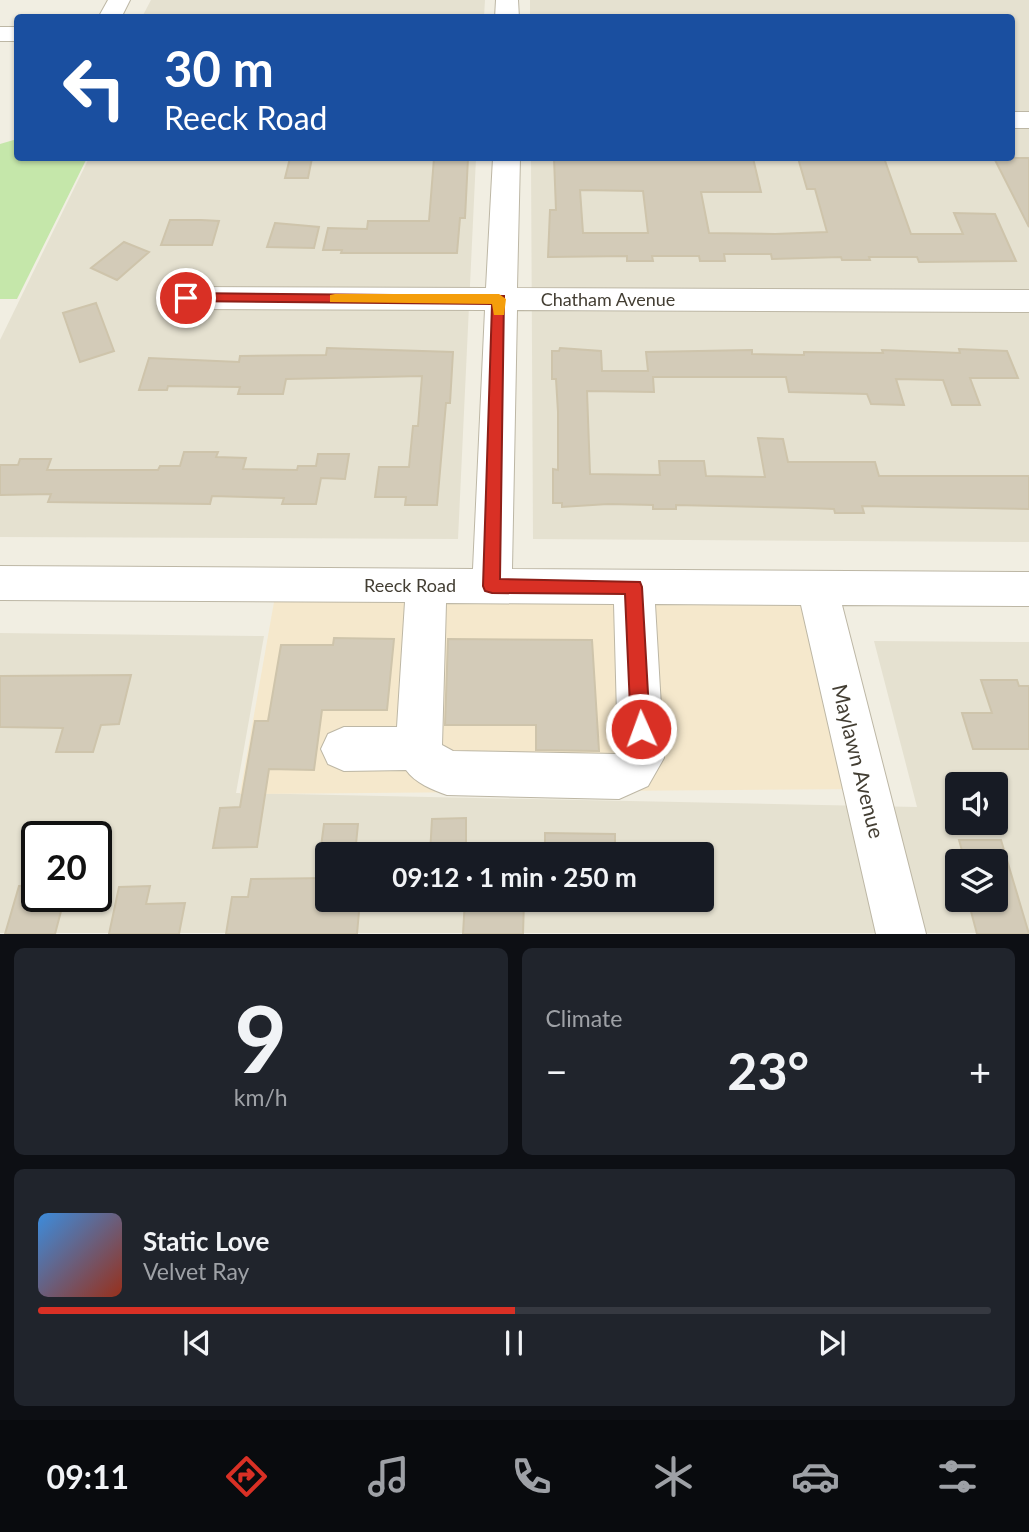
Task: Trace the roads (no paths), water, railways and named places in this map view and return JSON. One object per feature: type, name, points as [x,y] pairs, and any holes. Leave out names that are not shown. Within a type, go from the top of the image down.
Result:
[{"type":"street","points":[[492,586],[499,299],[506,161]]},
{"type":"street","name":"Chatham Avenue","points":[[186,298],[1029,301]]},
{"type":"street","name":"Reeck Road","points":[[0,583],[1029,589]]},
{"type":"street","points":[[426,586],[418,748],[426,760],[447,773],[619,777],[632,770],[641,758],[642,751],[634,587]]},
{"type":"street","name":"Maylawn Avenue","points":[[817,588],[901,933]]},
{"type":"street","points":[[344,749],[418,748]]}]
